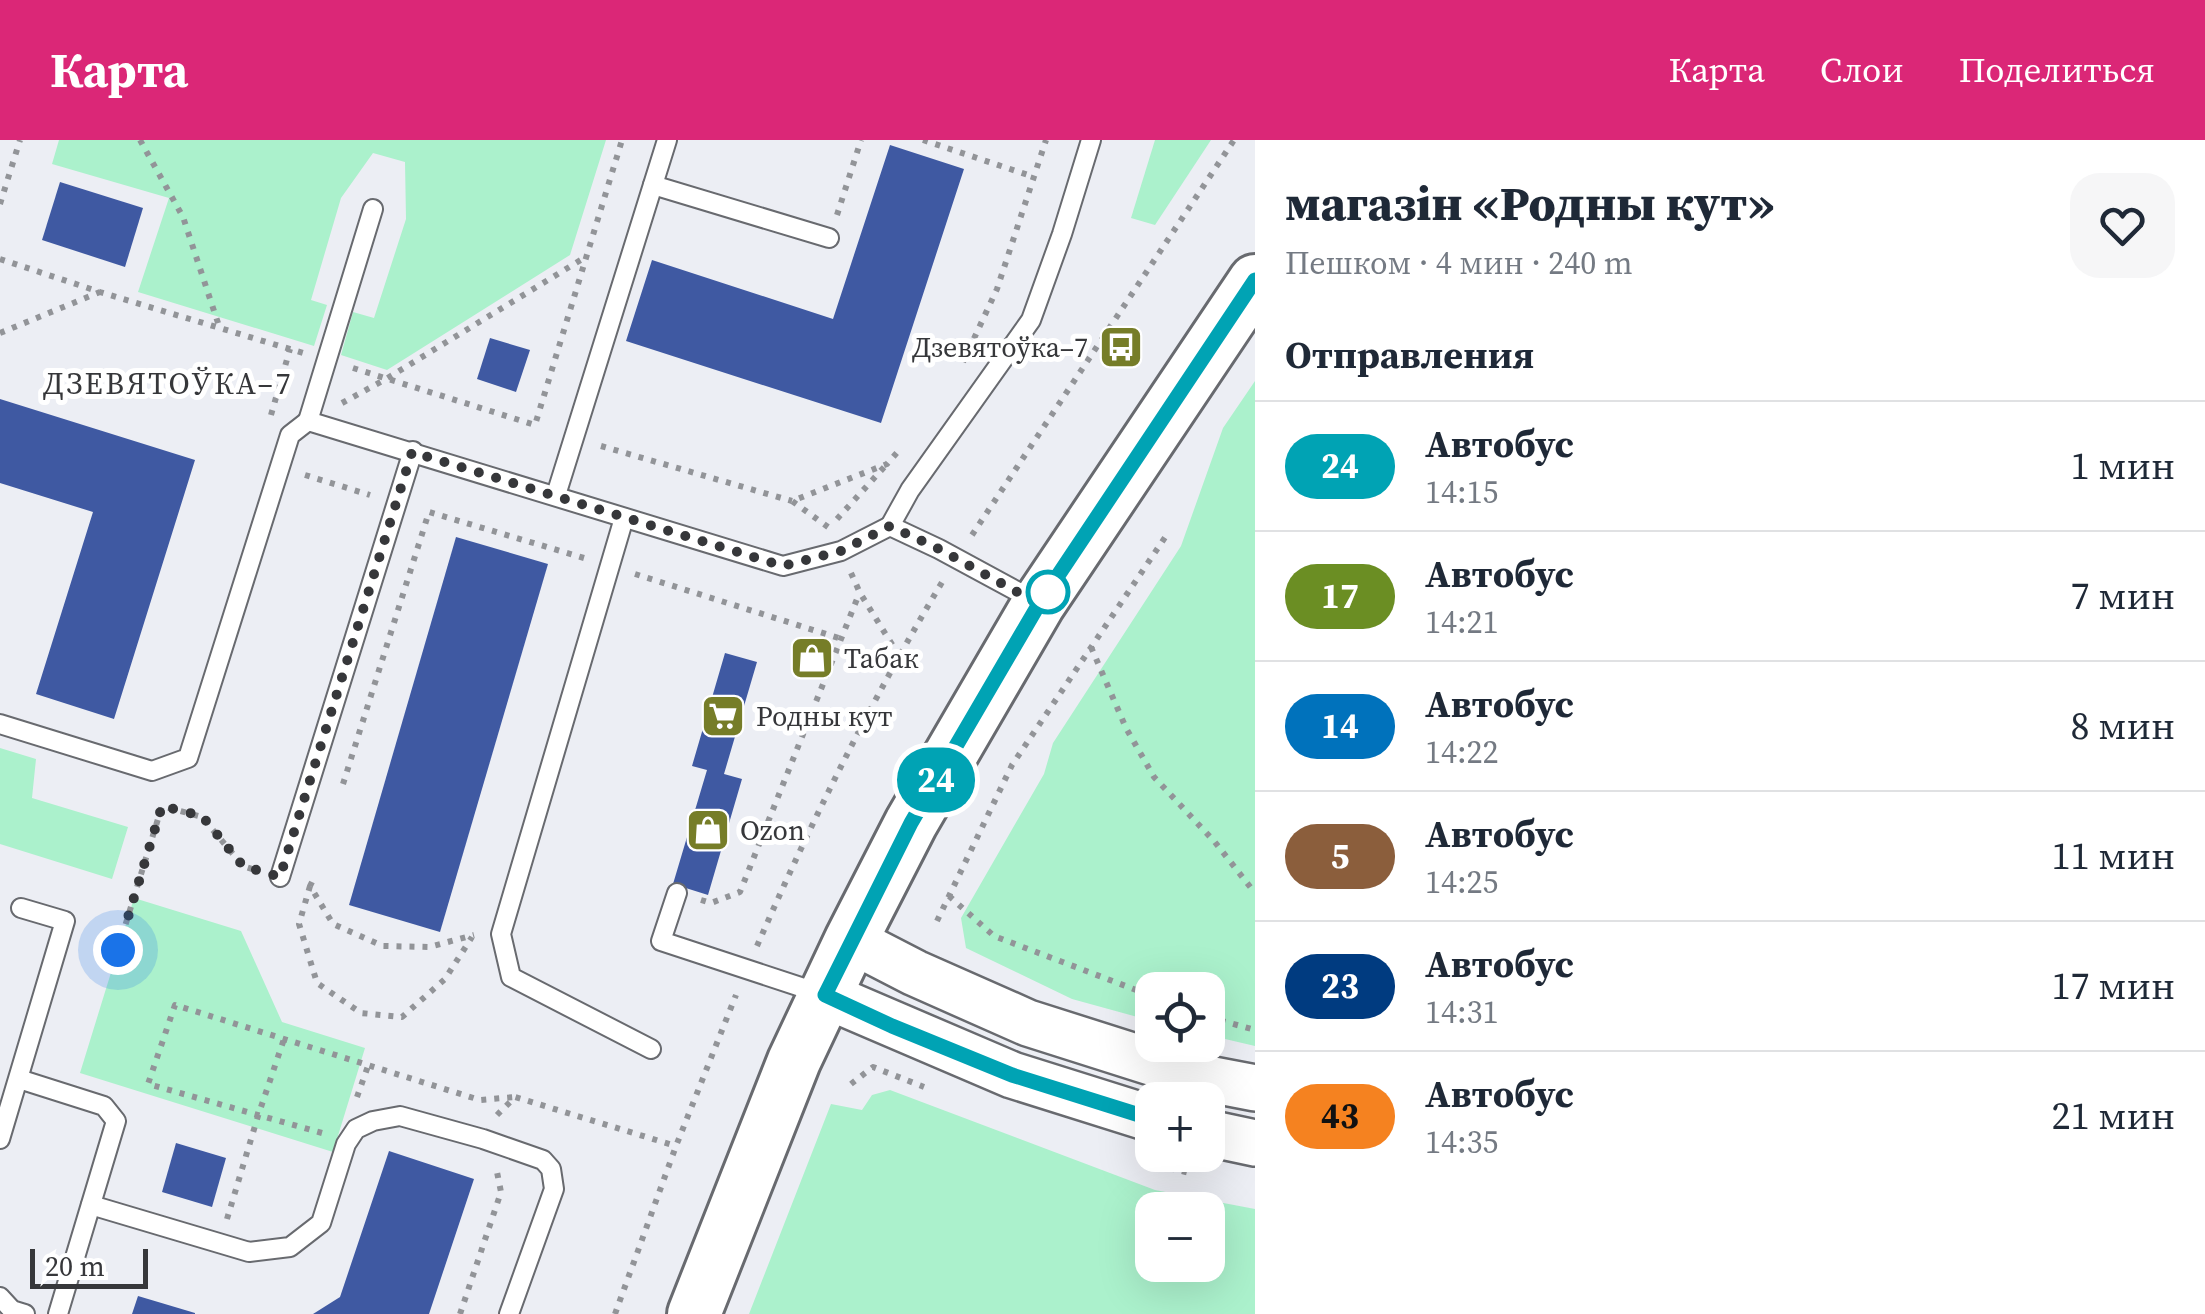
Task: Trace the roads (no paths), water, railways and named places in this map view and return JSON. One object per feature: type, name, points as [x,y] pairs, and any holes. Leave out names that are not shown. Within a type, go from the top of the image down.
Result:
[{"type":"main road","points":[[694,1314],[794,1061],[911,823],[1039,604],[1255,280]]},
{"type":"street","points":[[851,940],[1028,1024],[1198,1077],[1255,1088]]},
{"type":"street","points":[[825,995],[1012,1075],[1135,1114]]},
{"type":"street","points":[[1225,1137],[1255,1143]]},
{"type":"lane","points":[[556,496],[667,140]]},
{"type":"lane","points":[[308,420],[783,566],[841,551],[890,526],[910,490],[1031,320],[1091,140]]},
{"type":"lane","points":[[652,185],[829,238]]},
{"type":"lane","points":[[0,724],[152,771],[188,758],[290,435],[308,420],[372,209]]},
{"type":"lane","points":[[280,877],[412,452]]},
{"type":"lane","points":[[624,518],[501,934],[511,977],[651,1049]]},
{"type":"lane","points":[[890,526],[1039,604]]},
{"type":"lane","points":[[677,894],[661,941],[825,995]]},
{"type":"lane","points":[[0,1139],[65,921],[21,908]]},
{"type":"lane","points":[[20,1079],[104,1106],[116,1121],[58,1314]]},
{"type":"lane","points":[[91,1205],[249,1252],[290,1246],[321,1223],[346,1144],[356,1129],[400,1116],[483,1139],[543,1160],[551,1168],[554,1189],[508,1314]]},
{"type":"lane","points":[[0,1297],[12,1310],[25,1314]]},
{"type":"place","name":"Дзевятоўка–7","points":[[1121,347]]},
{"type":"place","name":"Табак","points":[[812,658]]},
{"type":"place","name":"Родны кут","points":[[723,716]]},
{"type":"place","name":"Ozon","points":[[708,830]]},
{"type":"district","name":"ДЗЕВЯТОЎКА–7","points":[[168,384]]}]
